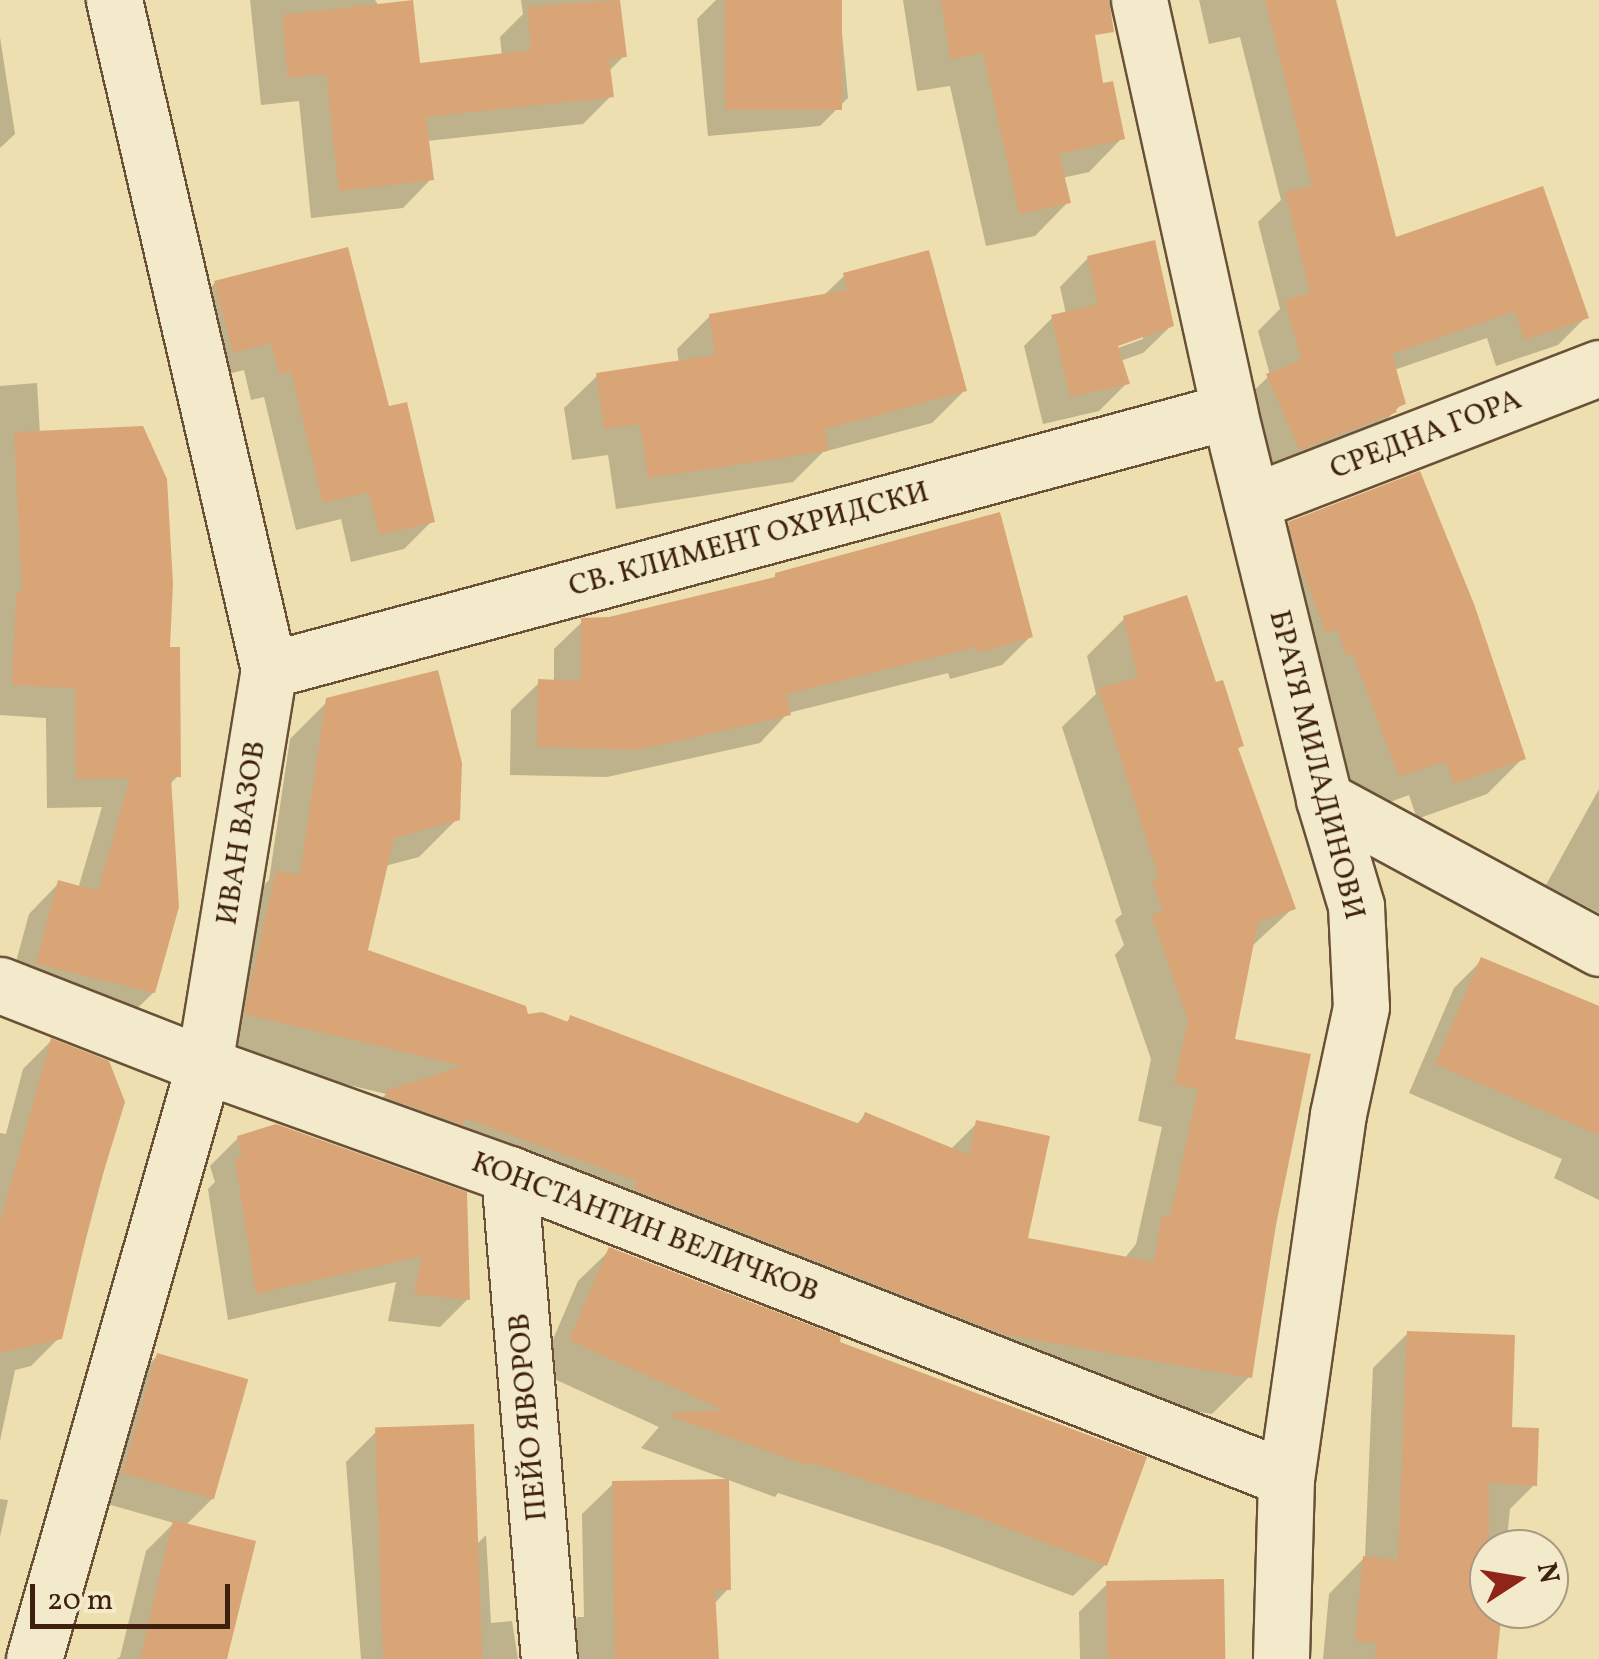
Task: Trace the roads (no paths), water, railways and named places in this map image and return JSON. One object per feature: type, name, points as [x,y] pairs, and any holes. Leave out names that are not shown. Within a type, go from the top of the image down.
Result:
[{"type":"street","name":"ИВАН ВАЗОВ","points":[[34,1659],[204,1065],[270,670],[114,0]]},
{"type":"street","name":"БРАТЯ МИЛАДИНОВИ","points":[[1139,0],[1230,411],[1324,799],[1356,906],[1360,1007],[1338,1114],[1286,1478],[1281,1659]]},
{"type":"street","name":"СРЕДНА ГОРА","points":[[1252,502],[1599,368]]},
{"type":"street","name":"СВ. КЛИМЕНТ ОХРИДСКИ","points":[[270,670],[1230,411]]},
{"type":"street","points":[[1324,799],[1599,948]]},
{"type":"street","name":"КОНСТАНТИН ВЕЛИЧКОВ","points":[[0,985],[204,1065],[509,1174],[1286,1478]]},
{"type":"street","name":"ПЕЙО ЯВОРОВ","points":[[509,1174],[549,1659]]}]
